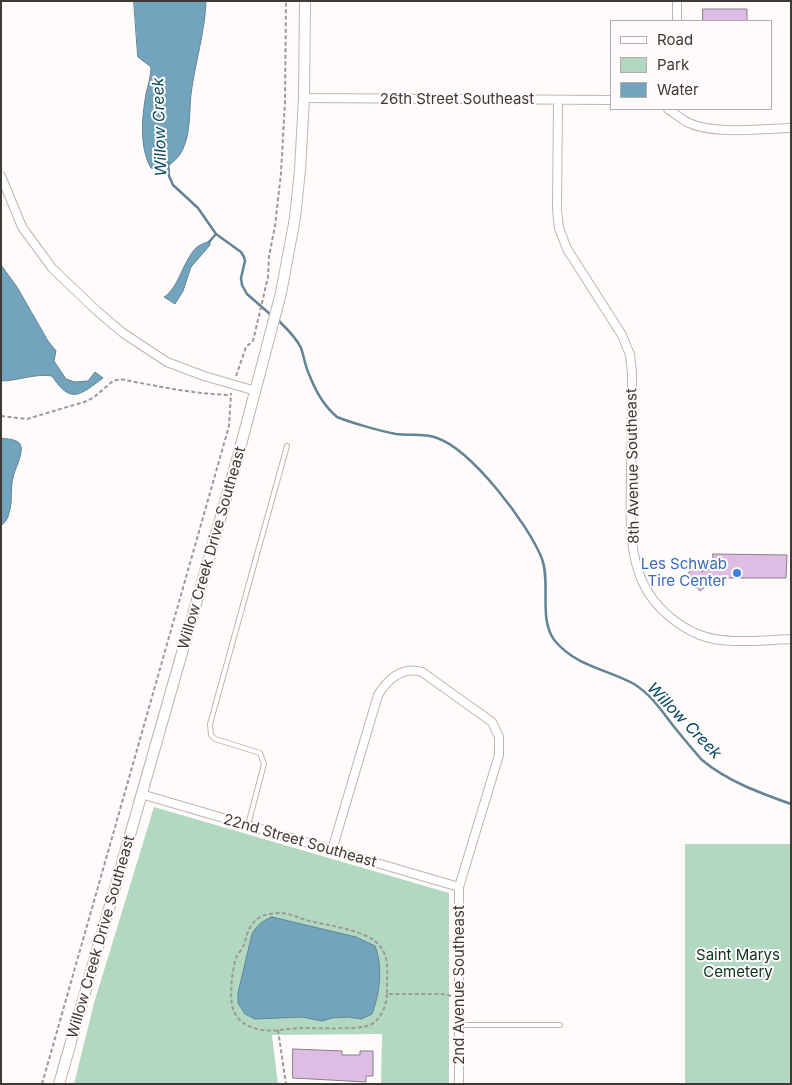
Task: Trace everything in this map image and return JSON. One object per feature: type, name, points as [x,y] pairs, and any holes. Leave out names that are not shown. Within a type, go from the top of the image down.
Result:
[{"type":"main road","name":"Willow Creek Drive Southeast","points":[[59,1084],[256,390],[280,293],[295,218],[300,170],[304,98],[305,1]]},
{"type":"street","points":[[677,1],[677,20]]},
{"type":"street","name":"26th Street Southeast","points":[[304,98],[610,100]]},
{"type":"street","name":"8th Avenue Southeast","points":[[558,100],[559,228],[567,249],[622,336],[630,356],[632,373],[631,522],[635,561],[644,585],[657,606],[680,624],[699,634],[728,640],[791,640]]},
{"type":"street","points":[[678,112],[688,123],[694,125],[725,129],[791,128]]},
{"type":"street","points":[[1,176],[22,226],[52,268],[96,311],[123,333],[167,362],[204,376],[256,390]]},
{"type":"street","name":"2nd Avenue Southeast","points":[[332,850],[378,695],[388,682],[398,674],[404,671],[416,671],[426,675],[486,717],[494,726],[499,737],[498,755],[459,887],[459,1084]]},
{"type":"street","name":"22nd Street Southeast","points":[[141,794],[459,887]]},
{"type":"lane","points":[[248,825],[264,764],[263,758],[260,753],[215,739],[211,735],[210,724],[287,446]]},
{"type":"lane","points":[[459,1025],[560,1025]]},
{"type":"path","points":[[42,1084],[229,426],[231,395],[246,347],[253,341],[268,277],[283,141],[286,1]]},
{"type":"path","points":[[1,416],[27,419],[84,402],[93,398],[120,378],[176,390],[231,395]]},
{"type":"path","points":[[278,913],[290,914],[326,924],[372,940],[379,946],[386,957],[388,968],[386,979],[387,994],[386,1006],[378,1019],[369,1026],[278,1030],[259,1029],[245,1024],[236,1016],[231,1008],[230,997],[236,957],[243,948],[250,926],[262,916],[278,913]]},
{"type":"path","points":[[387,994],[442,994],[459,998]]},
{"type":"path","points":[[278,1030],[286,1084]]},
{"type":"green space","points":[[154,807],[449,893],[449,1084],[381,1084],[382,1034],[272,1035],[278,1084],[74,1084],[94,1003]]},
{"type":"green space","name":"Saint Marys Cemetery","points":[[685,844],[791,844],[791,1084],[685,1084]]},
{"type":"water","points":[[134,1],[206,1],[204,24],[191,94],[187,137],[182,151],[176,159],[160,169],[151,168],[147,160],[143,141],[143,112],[151,67],[138,57]]},
{"type":"water","points":[[210,241],[210,245],[191,267],[183,291],[175,304],[164,297],[173,288],[191,254],[197,247]]},
{"type":"water","points":[[1,265],[17,287],[48,341],[56,351],[54,361],[66,379],[75,382],[88,381],[95,372],[103,378],[88,389],[76,394],[70,394],[65,391],[52,376],[46,375],[1,381]]},
{"type":"water","points":[[1,438],[16,441],[20,444],[21,452],[12,482],[10,509],[7,519],[1,526]]},
{"type":"water","points":[[272,917],[356,937],[375,946],[380,971],[377,997],[372,1014],[361,1019],[348,1017],[322,1021],[302,1017],[255,1019],[245,1014],[238,1003],[238,993],[252,934],[260,924]]},
{"type":"building","points":[[703,9],[747,9],[747,20],[703,20]]},
{"type":"building","name":"Les Schwab Tire Center","points":[[713,554],[787,555],[786,578],[716,578],[700,591],[686,575],[696,566],[702,572],[713,562]]},
{"type":"building","points":[[293,1049],[342,1051],[342,1055],[360,1055],[360,1051],[373,1051],[373,1076],[366,1076],[366,1082],[293,1078]]},
{"type":"waterway","name":"Willow Creek","points":[[168,162],[169,176],[173,185],[198,208],[216,234],[241,252],[245,261],[241,278],[242,285],[247,294],[271,315]]},
{"type":"waterway","points":[[209,242],[216,234]]},
{"type":"waterway","name":"Willow Creek","points":[[278,320],[299,344],[317,392],[337,417],[389,433],[437,438],[451,445],[466,457],[498,490],[525,527],[542,559],[547,623],[555,641],[564,650],[573,657],[640,688],[657,704],[702,760],[722,774],[744,786],[791,804]]},
{"type":"place","name":"Les Schwab Tire Center","points":[[737,573]]}]
